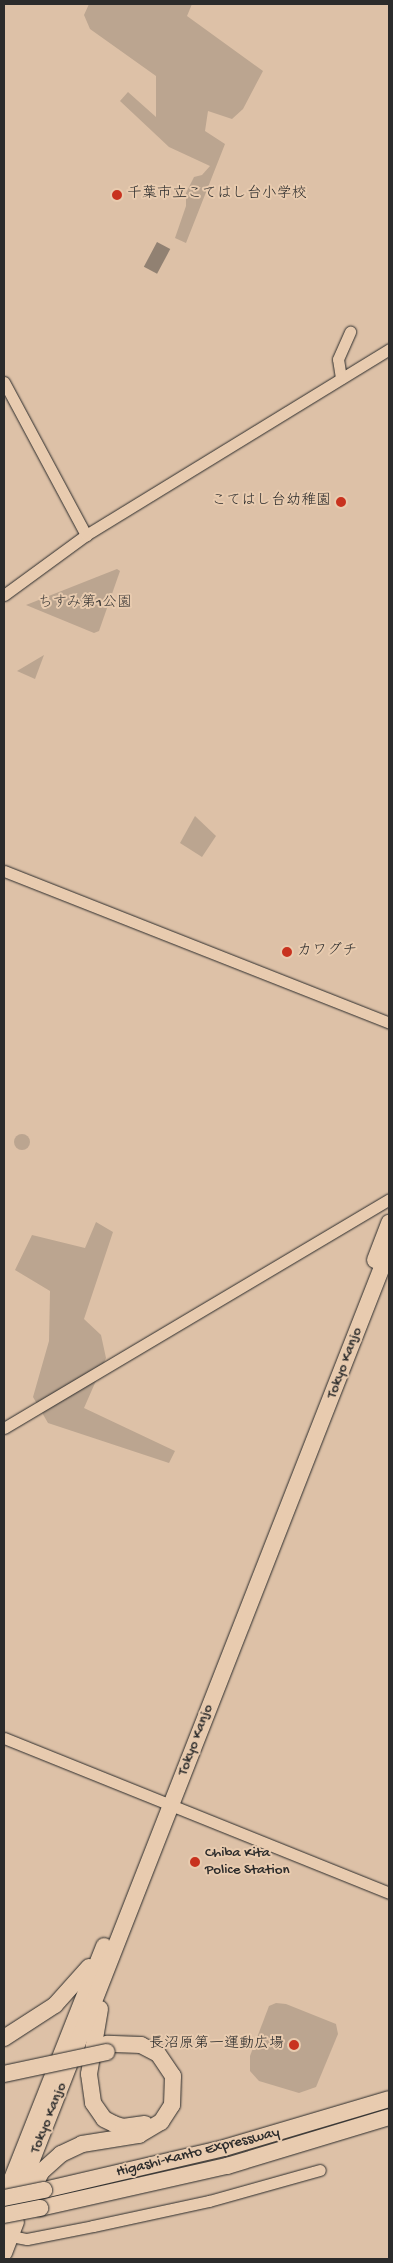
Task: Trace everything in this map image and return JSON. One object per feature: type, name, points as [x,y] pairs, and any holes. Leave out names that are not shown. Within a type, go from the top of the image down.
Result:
[{"type":"highway","name":"Tokyo Kanjo","points":[[167,1801],[389,1223]]},
{"type":"highway","name":"Tokyo Kanjo","points":[[4,2199],[113,1938],[389,1250]]},
{"type":"highway","name":"Tokyo Kanjo","points":[[7,2234],[113,1938]]},
{"type":"highway","points":[[4,2038],[43,2015],[65,1996],[113,1938]]},
{"type":"highway","points":[[4,2074],[107,2048],[139,2053],[148,2057],[162,2074],[165,2098],[155,2116],[145,2123],[123,2127],[104,2119],[92,2103],[89,2074],[95,2036],[113,1938]]},
{"type":"highway","points":[[4,2067],[107,2048],[141,2045],[158,2054],[172,2076],[172,2105],[161,2122],[150,2130],[127,2138],[82,2144],[47,2165],[37,2179],[7,2234],[4,2253]]},
{"type":"highway","name":"Higashi-Kanto Expressway","points":[[4,2199],[224,2148],[389,2099]]},
{"type":"highway","name":"Higashi-Kanto Expressway","points":[[4,2215],[228,2166],[389,2117]]},
{"type":"street","points":[[341,378],[338,360],[350,332]]},
{"type":"street","points":[[4,595],[86,534],[389,349]]},
{"type":"street","points":[[4,382],[86,534]]},
{"type":"street","points":[[4,871],[389,1023]]},
{"type":"street","points":[[4,1428],[389,1199]]},
{"type":"street","points":[[4,1738],[167,1801],[389,1893]]},
{"type":"street","points":[[7,2234],[27,2239],[93,2226],[209,2201],[320,2170]]},
{"type":"green space","points":[[89,4],[192,4],[187,16],[263,71],[243,109],[232,119],[208,111],[205,131],[225,144],[186,243],[175,238],[186,206],[186,193],[194,177],[202,175],[210,166],[169,147],[120,101],[128,92],[156,117],[156,76],[90,29],[84,15]]},
{"type":"green space","name":"ちすみ第1公園","points":[[117,569],[120,571],[99,631],[94,633],[26,605]]},
{"type":"green space","points":[[44,655],[35,679],[17,671]]},
{"type":"green space","points":[[195,816],[216,836],[202,857],[180,843]]},
{"type":"green space","points":[[22,1134],[28,1136],[30,1142],[28,1148],[22,1150],[16,1148],[14,1142],[16,1136]]},
{"type":"green space","points":[[96,1222],[113,1232],[84,1319],[101,1335],[106,1358],[84,1408],[175,1451],[169,1463],[48,1423],[33,1397],[49,1341],[50,1291],[15,1270],[32,1235],[85,1248]]},
{"type":"green space","name":"長沼原第一運動広場","points":[[276,2003],[286,2004],[336,2024],[338,2034],[316,2087],[299,2093],[259,2081],[250,2071],[250,2056],[269,2006]]},
{"type":"shaded area","points":[[157,242],[170,249],[157,274],[144,267]]},
{"type":"place","name":"千葉市立こてはし台小学校","points":[[117,195]]},
{"type":"place","name":"こてはし台幼稚園","points":[[341,502]]},
{"type":"place","name":"カワグチ","points":[[287,952]]},
{"type":"place","name":"Chiba Kita Police Station","points":[[195,1862]]},
{"type":"place","name":"長沼原第一運動広場","points":[[294,2045]]}]
